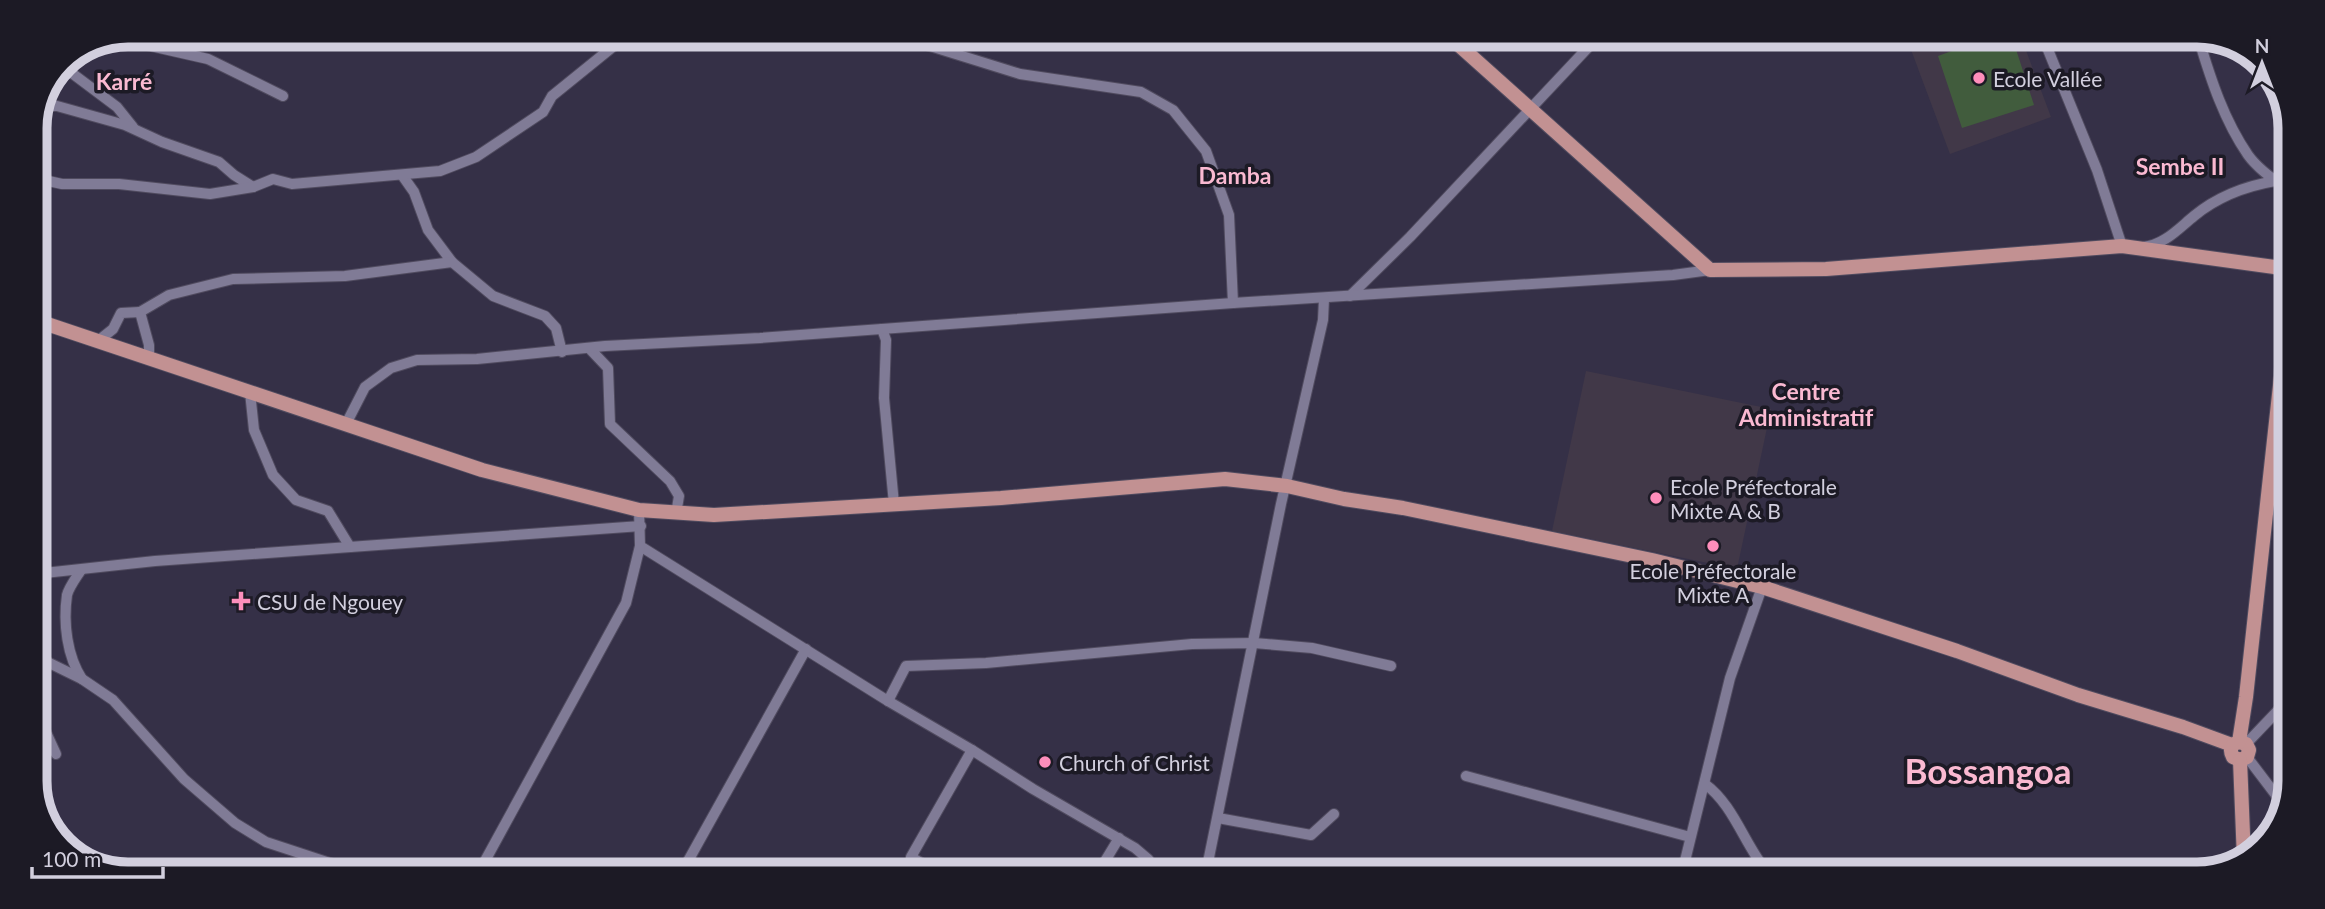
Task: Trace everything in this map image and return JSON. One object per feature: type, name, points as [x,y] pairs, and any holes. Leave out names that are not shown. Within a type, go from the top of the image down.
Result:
[{"type":"main road","points":[[1461,47],[1710,270],[1826,269],[2129,247],[2278,267]]},
{"type":"main road","points":[[47,324],[482,470],[639,510],[714,515],[1001,498],[1225,479],[1287,486],[1652,560],[1762,587],[1957,651],[2078,695],[2183,727],[2241,750]]},
{"type":"main road","points":[[2244,847],[2241,750],[2278,404]]},
{"type":"street","points":[[154,47],[208,60],[283,96]]},
{"type":"street","points":[[47,181],[62,184],[119,184],[210,194],[253,187],[273,179],[292,184],[440,171],[476,157],[544,112],[552,96],[613,47]]},
{"type":"street","points":[[933,47],[1020,74],[1141,92],[1173,110],[1206,151],[1229,215],[1233,303]]},
{"type":"street","points":[[1350,296],[1410,237],[1588,47]]},
{"type":"street","points":[[2047,47],[2129,247],[2154,246],[2186,225],[2194,216],[2245,186],[2275,180]]},
{"type":"street","points":[[2201,48],[2216,96],[2249,156],[2278,182]]},
{"type":"street","points":[[70,72],[117,107],[135,130]]},
{"type":"street","points":[[51,106],[135,130],[219,162],[253,187]]},
{"type":"street","points":[[402,175],[414,192],[428,230],[452,262],[493,296],[545,316],[556,328],[562,352]]},
{"type":"street","points":[[98,341],[113,329],[121,313],[140,312],[169,295],[233,279],[345,276],[452,262]]},
{"type":"street","points":[[345,424],[365,387],[398,365],[417,360],[477,359],[589,348],[1634,278],[1710,270]]},
{"type":"street","points":[[1208,862],[1281,504],[1323,320],[1324,299]]},
{"type":"street","points":[[140,312],[149,345],[149,358]]},
{"type":"street","points":[[881,329],[886,340],[884,398],[894,504]]},
{"type":"street","points":[[589,348],[608,369],[610,424],[670,481],[679,496],[676,514]]},
{"type":"street","points":[[250,392],[254,430],[273,475],[296,500],[328,512],[350,547]]},
{"type":"street","points":[[484,862],[626,603],[640,546],[639,510]]},
{"type":"street","points":[[47,572],[155,561],[641,526]]},
{"type":"street","points":[[640,546],[1032,789],[1119,838],[1150,862]]},
{"type":"street","points":[[80,570],[67,593],[67,634],[74,666],[82,679]]},
{"type":"street","points":[[1684,862],[1730,678],[1762,587]]},
{"type":"street","points":[[888,701],[906,666],[986,663],[1192,644],[1254,643],[1312,648],[1391,666]]},
{"type":"street","points":[[687,862],[806,649]]},
{"type":"street","points":[[47,662],[82,679],[113,700],[184,779],[235,823],[266,842],[325,862]]},
{"type":"street","points":[[2276,795],[2241,750],[2278,711]]},
{"type":"street","points":[[47,734],[56,754]]},
{"type":"street","points":[[920,862],[911,857],[972,750]]},
{"type":"street","points":[[1466,776],[1690,837]]},
{"type":"street","points":[[1705,784],[1717,793],[1758,862]]},
{"type":"street","points":[[1217,818],[1311,835],[1334,814]]},
{"type":"street","points":[[1104,862],[1119,838]]},
{"type":"shaded area","name":"Ecole Vallée","points":[[1910,47],[2025,47],[2051,117],[1950,154]]},
{"type":"shaded area","name":"Ecole Préfectorale Mixte A & B","points":[[1586,371],[1771,409],[1737,569],[1552,531]]},
{"type":"green space","points":[[1963,47],[2015,47],[2034,105],[1962,128],[1938,56]]},
{"type":"place","name":"Ecole Vallée","points":[[1979,78]]},
{"type":"place","name":"Ecole Préfectorale Mixte A & B","points":[[1656,498]]},
{"type":"place","name":"Ecole Préfectorale Mixte A","points":[[1713,546]]},
{"type":"place","name":"CSU de Ngouey","points":[[241,601]]},
{"type":"place","name":"Church of Christ","points":[[1045,762]]},
{"type":"district","name":"Karré","points":[[124,81]]},
{"type":"district","name":"Sembe II","points":[[2180,166]]},
{"type":"district","name":"Damba","points":[[1235,175]]},
{"type":"district","name":"Centre Administratif","points":[[1806,404]]},
{"type":"district","name":"Bossangoa","points":[[1988,770]]}]
